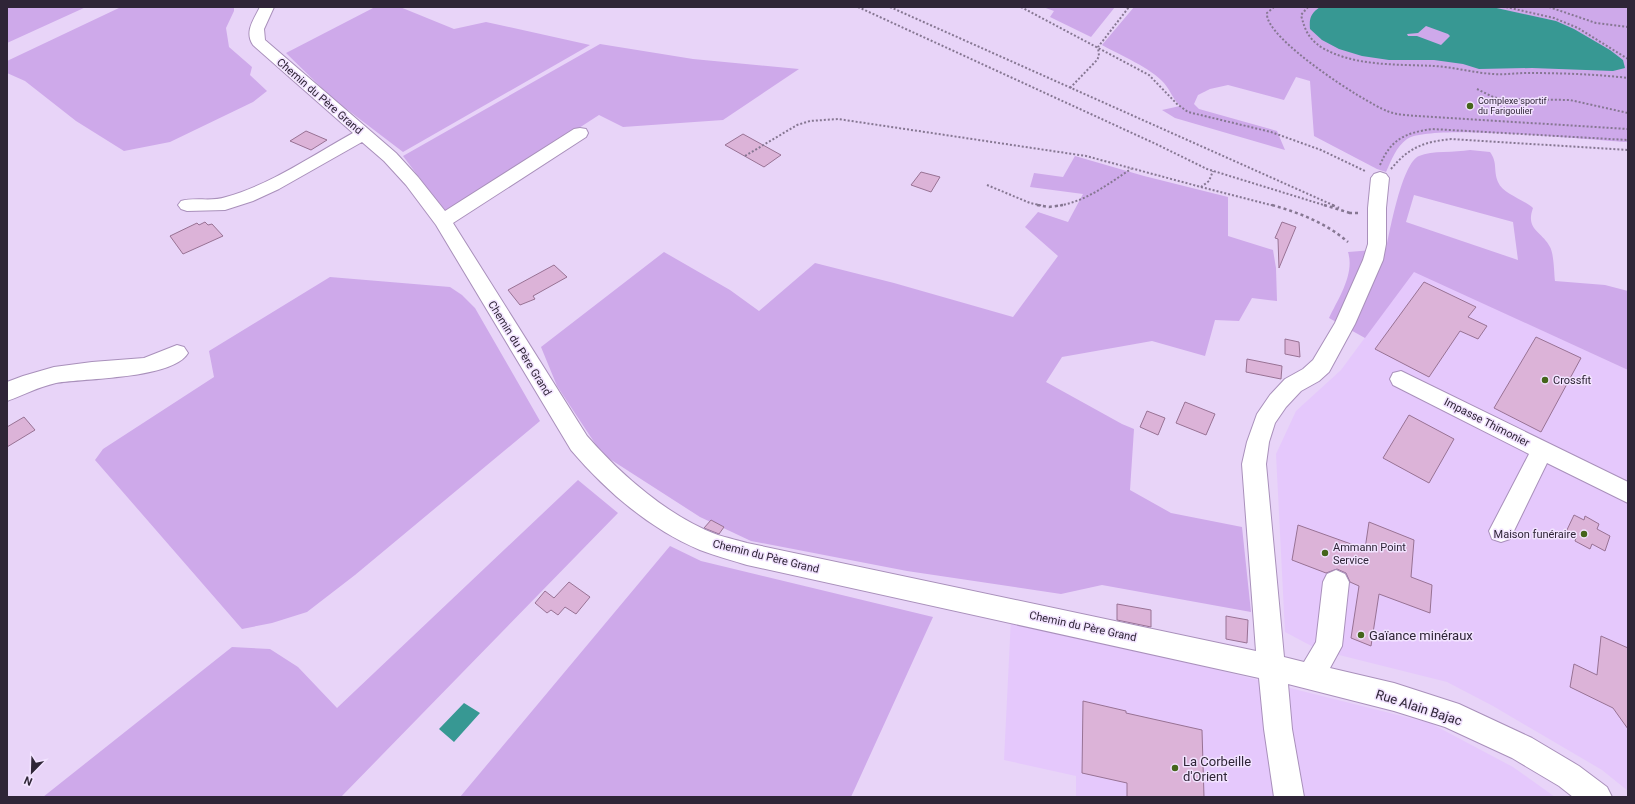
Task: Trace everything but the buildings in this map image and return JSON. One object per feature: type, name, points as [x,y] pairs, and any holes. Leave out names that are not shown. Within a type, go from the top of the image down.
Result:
[{"type":"street","name":"Chemin du Père Grand","points":[[267,7],[255,37],[258,42],[390,157],[412,181],[442,221],[575,436],[595,463],[618,483],[664,518],[707,542],[747,554],[1271,667]]},
{"type":"street","points":[[442,221],[580,133]]},
{"type":"street","points":[[187,205],[225,204],[247,197],[273,185],[364,134]]},
{"type":"street","points":[[1289,797],[1278,730],[1275,690],[1271,667],[1254,464],[1258,442],[1265,420],[1278,401],[1293,386],[1311,375],[1321,366],[1345,324],[1373,260],[1377,244],[1377,208],[1380,178]]},
{"type":"street","points":[[7,392],[24,383],[48,376],[105,369],[138,368],[177,354]]},
{"type":"street","name":"Impasse Thimonier","points":[[1401,379],[1628,493]]},
{"type":"street","points":[[1501,531],[1542,450]]},
{"type":"street","points":[[1310,676],[1329,646],[1336,582]]},
{"type":"street","name":"Rue Alain Bajac","points":[[1271,667],[1394,697],[1448,714],[1522,748],[1569,776],[1597,797]]},
{"type":"path","points":[[858,7],[1212,171],[1350,213],[1362,212],[1377,208]]},
{"type":"path","points":[[890,7],[1350,213]]},
{"type":"path","points":[[1022,7],[1149,76],[1160,85],[1178,107],[1188,112],[1271,132],[1321,150],[1345,163],[1380,178]]},
{"type":"path","points":[[1070,88],[1097,60],[1099,56],[1098,47],[1129,7]]},
{"type":"path","points":[[1274,7],[1267,13],[1267,20],[1272,28],[1299,55],[1347,90],[1388,111],[1417,116],[1628,129]]},
{"type":"path","points":[[1308,7],[1301,15],[1304,29],[1309,37],[1324,48],[1335,53],[1364,61],[1434,66],[1492,74],[1563,74],[1628,78]]},
{"type":"path","points":[[1506,7],[1554,18],[1578,28],[1628,58]]},
{"type":"path","points":[[1548,7],[1596,23],[1628,27]]},
{"type":"path","points":[[1477,89],[1493,97],[1501,99],[1570,100],[1628,113]]},
{"type":"path","points":[[745,156],[797,125],[810,121],[838,119],[1086,156],[1294,212],[1319,222],[1344,236],[1348,242]]},
{"type":"path","points":[[1380,178],[1380,165],[1386,152],[1398,138],[1416,131],[1432,129],[1628,140]]},
{"type":"path","points":[[1380,178],[1391,170],[1397,161],[1411,149],[1425,142],[1437,140],[1488,140],[1628,150]]},
{"type":"path","points":[[987,185],[1036,205],[1049,207],[1060,206],[1097,191],[1131,168]]},
{"type":"path","points":[[1200,187],[1209,181],[1212,171]]},
{"type":"shaded area","points":[[7,7],[86,7],[7,43]]},
{"type":"shaded area","points":[[121,7],[234,7],[234,11],[226,28],[229,47],[252,67],[250,75],[267,91],[253,102],[170,142],[124,151],[76,121],[25,81],[7,73],[7,61]]},
{"type":"shaded area","points":[[375,7],[400,7],[454,29],[486,22],[590,45],[403,152],[332,98],[286,53]]},
{"type":"shaded area","points":[[1043,7],[1115,7],[1091,37],[1050,17],[1054,11]]},
{"type":"shaded area","name":"Complexe sportif du Farigoulier","points":[[1134,7],[1628,7],[1628,142],[1478,132],[1422,134],[1407,139],[1403,142],[1386,172],[1377,169],[1314,136],[1310,81],[1296,77],[1284,100],[1228,85],[1210,89],[1198,95],[1194,104],[1199,109],[1277,131],[1285,150],[1175,118],[1162,110],[1180,106],[1164,83],[1158,77],[1135,62],[1102,45]]},
{"type":"shaded area","points":[[1320,7],[1492,7],[1556,21],[1574,29],[1610,50],[1623,60],[1625,68],[1613,71],[1532,68],[1479,69],[1463,64],[1434,60],[1389,60],[1362,56],[1339,49],[1322,40],[1310,29],[1311,16]],"holes":[[[1426,26],[1450,36],[1441,45],[1417,36],[1408,36],[1407,34],[1418,33]]]},
{"type":"shaded area","points":[[600,44],[693,59],[799,69],[723,120],[623,127],[599,115],[448,213],[439,204],[403,156]]},
{"type":"shaded area","points":[[1470,150],[1490,152],[1494,160],[1498,182],[1504,190],[1533,208],[1531,221],[1533,226],[1550,247],[1553,259],[1555,281],[1605,285],[1628,291],[1628,370],[1414,272],[1365,338],[1329,318],[1341,295],[1347,278],[1350,260],[1348,252],[1386,249],[1402,184],[1413,161],[1424,154]],"holes":[[[1414,195],[1513,222],[1518,260],[1406,222]]]},
{"type":"shaded area","points":[[1075,156],[1144,176],[1228,197],[1228,236],[1273,250],[1276,268],[1277,301],[1252,298],[1239,321],[1215,320],[1205,356],[1152,341],[1062,357],[1046,382],[1122,424],[1134,429],[1130,490],[1171,513],[1242,527],[1251,612],[1102,585],[1061,594],[907,571],[751,541],[700,517],[602,454],[557,386],[541,347],[664,252],[730,290],[759,311],[815,263],[894,283],[1013,317],[1058,256],[1025,227],[1038,212],[1068,222],[1083,194],[1030,187],[1034,173],[1063,177]]},
{"type":"shaded area","points":[[1414,271],[1628,370],[1628,791],[1602,770],[1493,706],[1447,682],[1319,650],[1285,632],[1276,454],[1296,411],[1341,370]]},
{"type":"shaded area","points":[[330,277],[450,287],[462,295],[475,308],[540,421],[355,575],[307,612],[272,623],[242,629],[95,460],[103,449],[214,377],[209,351]]},
{"type":"shaded area","points":[[578,480],[618,513],[341,797],[43,797],[232,647],[270,649],[298,667],[337,708]]},
{"type":"shaded area","points":[[670,546],[701,561],[933,617],[851,797],[460,797]]},
{"type":"shaded area","points":[[1011,618],[1430,723],[1513,767],[1555,797],[1076,797],[1076,776],[1004,760]]},
{"type":"shaded area","points":[[464,703],[480,713],[454,742],[439,729]]},
{"type":"place","name":"Complexe sportif du Farigoulier","points":[[1470,106]]},
{"type":"place","name":"Crossfit","points":[[1545,380]]},
{"type":"place","name":"Maison funéraire","points":[[1584,534]]},
{"type":"place","name":"Ammann Point Service","points":[[1325,553]]},
{"type":"place","name":"Gaïance minéraux","points":[[1361,635]]},
{"type":"place","name":"La Corbeille d'Orient","points":[[1175,768]]}]
